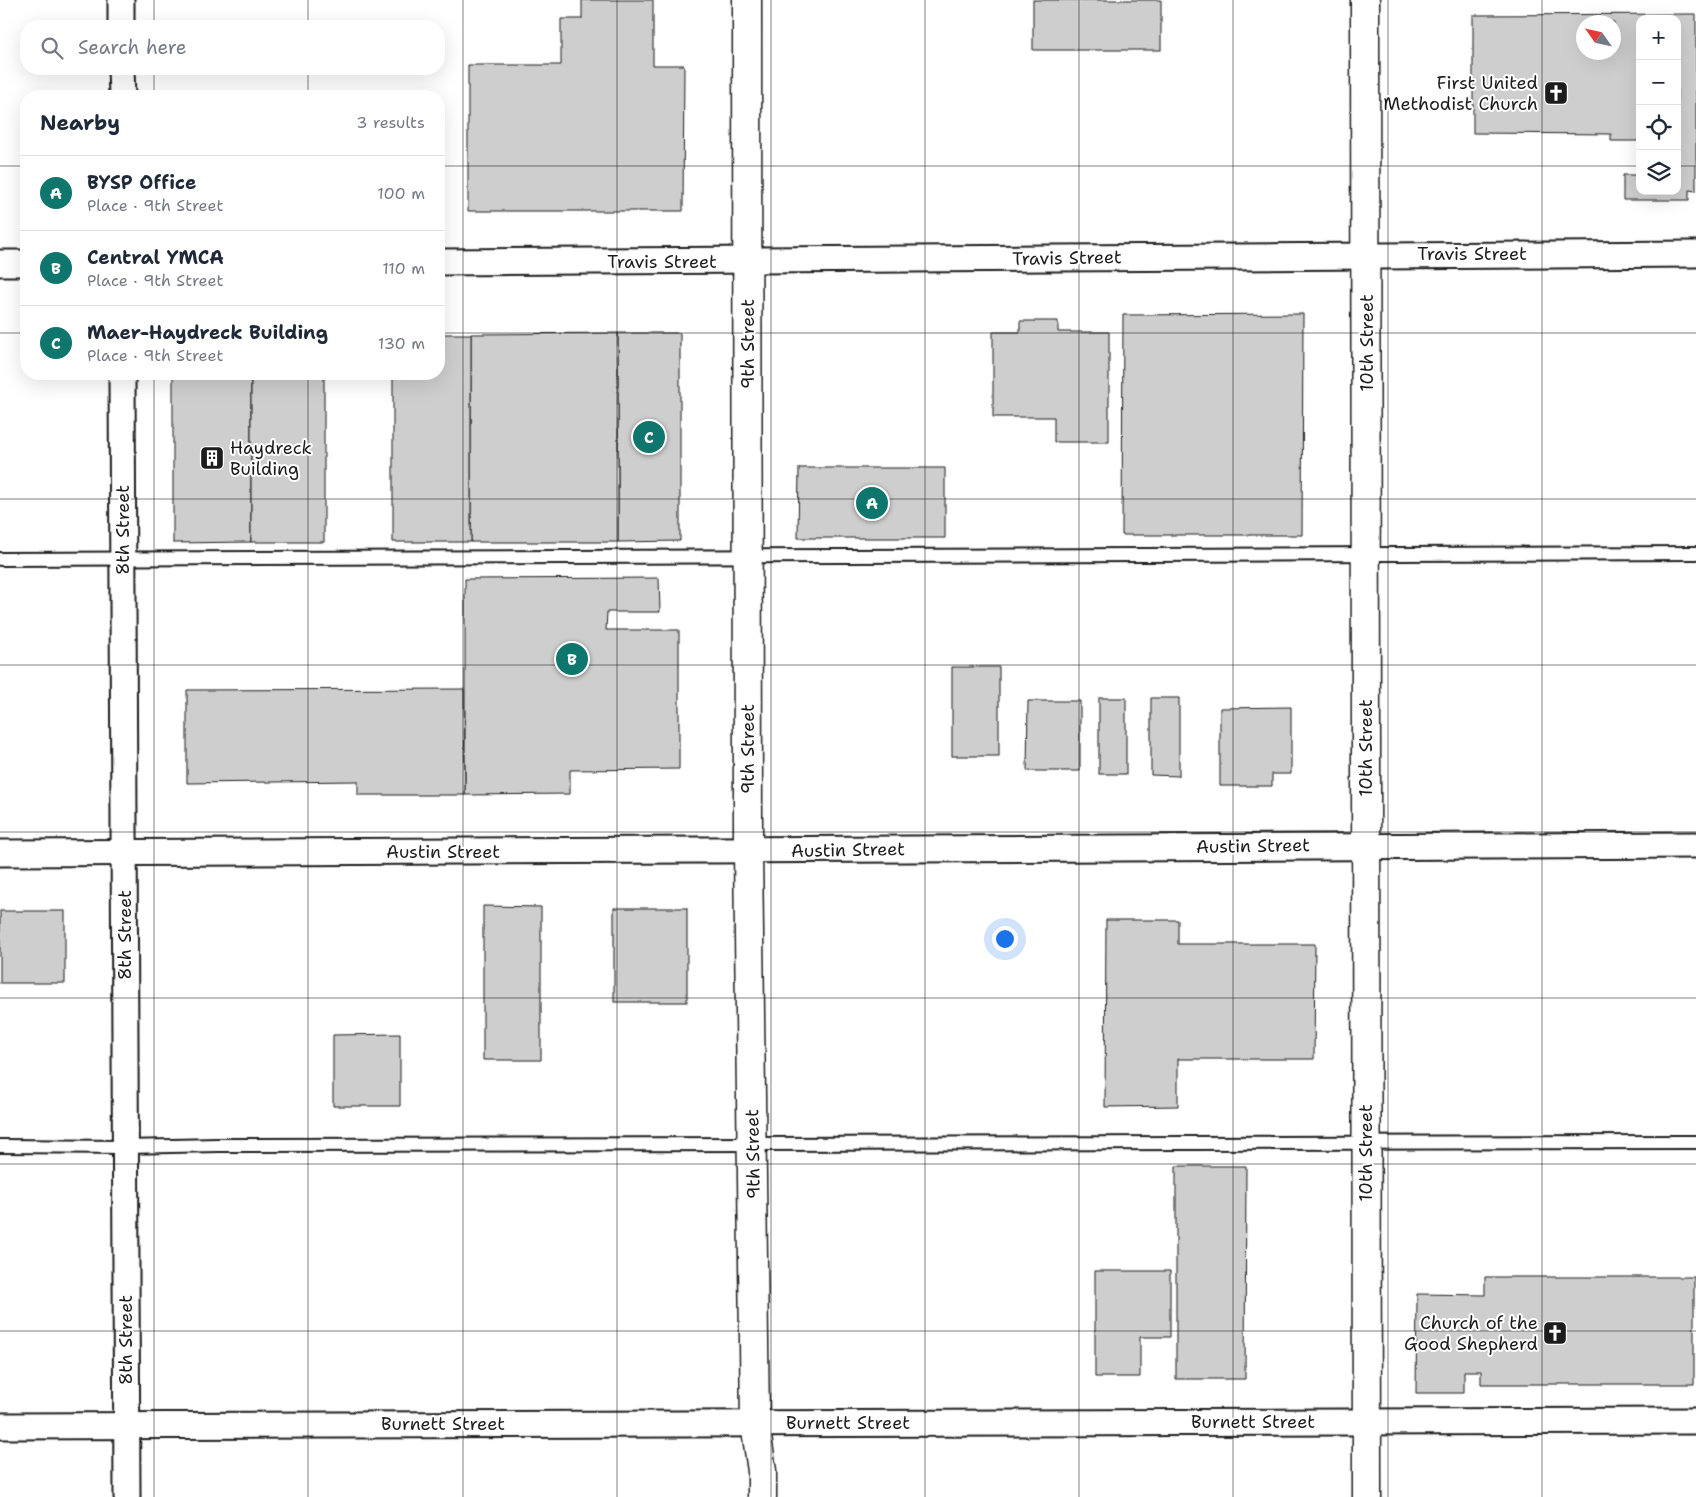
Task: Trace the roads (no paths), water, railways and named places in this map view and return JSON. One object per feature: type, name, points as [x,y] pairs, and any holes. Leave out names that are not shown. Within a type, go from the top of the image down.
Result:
[{"type":"street","points":[[121,0],[121,20]]},
{"type":"street","name":"9th Street","points":[[747,0],[748,851],[755,1423],[762,1471],[762,1497]]},
{"type":"street","name":"10th Street","points":[[1365,0],[1367,254],[1367,1497]]},
{"type":"street","points":[[122,75],[122,90]]},
{"type":"street","name":"Travis Street","points":[[445,262],[748,261],[1367,254],[1696,254]]},
{"type":"street","points":[[0,263],[20,263]]},
{"type":"street","name":"8th Street","points":[[122,380],[127,1497]]},
{"type":"street","name":"Austin Street","points":[[0,853],[748,851],[1366,844],[1696,845]]},
{"type":"street","name":"Burnett Street","points":[[0,1426],[1696,1421]]},
{"type":"lane","points":[[0,559],[1696,553]]},
{"type":"lane","points":[[0,1146],[1696,1142]]},
{"type":"place","name":"First United Methodist Church","points":[[1556,93]]},
{"type":"place","name":"Maer-Haydreck Building","points":[[649,437]]},
{"type":"place","name":"Haydreck Building","points":[[212,458]]},
{"type":"place","name":"BYSP Office","points":[[872,503]]},
{"type":"place","name":"Central YMCA","points":[[572,659]]},
{"type":"place","name":"Church of the Good Shepherd","points":[[1555,1333]]}]
